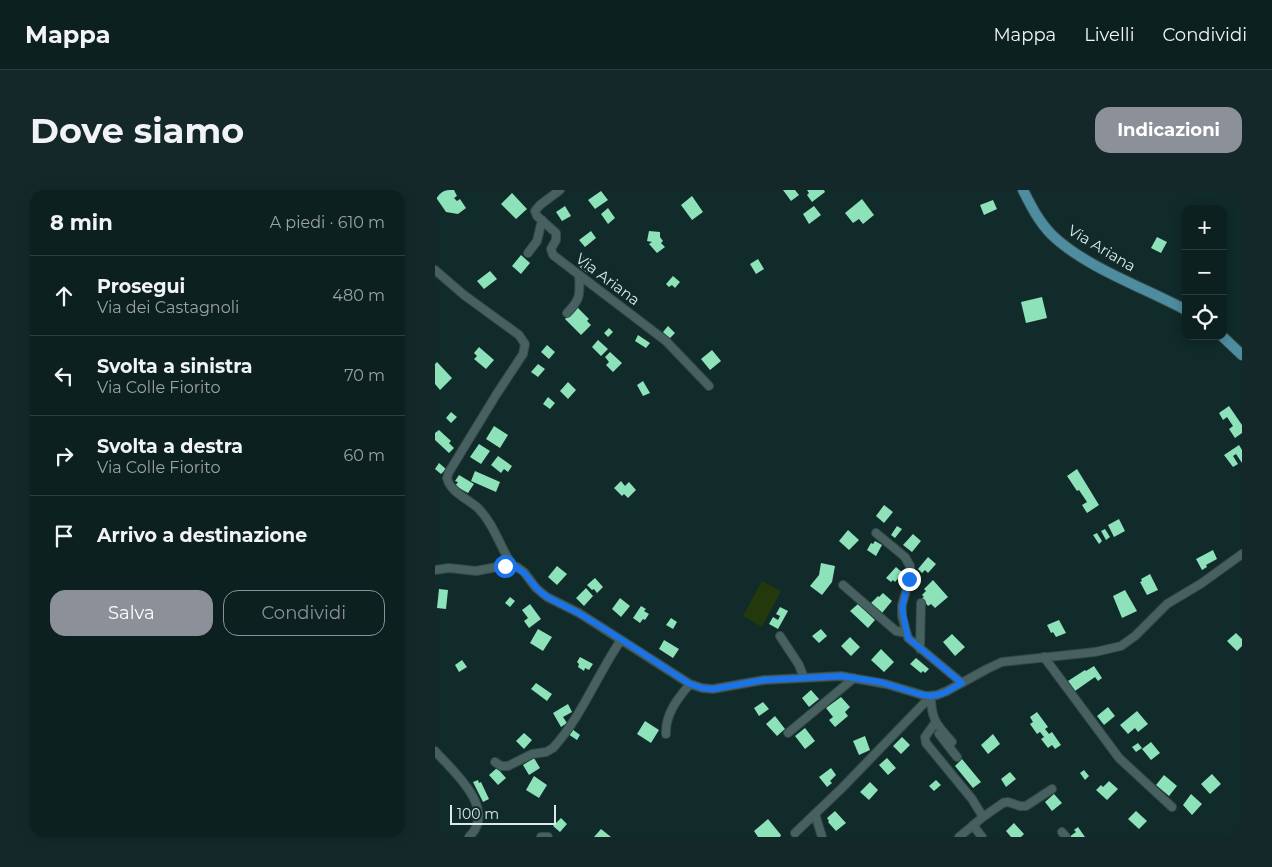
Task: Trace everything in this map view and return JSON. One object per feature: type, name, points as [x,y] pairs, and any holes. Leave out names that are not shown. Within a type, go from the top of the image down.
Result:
[{"type":"main road","name":"Via Ariana","points":[[1023,190],[1033,210],[1045,227],[1066,247],[1104,269],[1182,308]]},
{"type":"main road","points":[[1226,340],[1242,355]]},
{"type":"street","points":[[528,253],[535,244],[542,220],[536,214],[536,209],[560,190]]},
{"type":"street","name":"Via Ariana","points":[[542,220],[556,233],[556,240],[551,249],[552,253],[671,346],[709,386]]},
{"type":"street","points":[[435,270],[464,295],[519,335],[525,344],[523,354],[496,394],[449,472],[447,478],[451,488],[476,506],[484,515],[512,565],[521,570],[533,585],[547,597],[579,613],[690,684],[713,689],[758,681],[836,676],[886,684],[931,696],[944,693],[999,663],[1099,652],[1121,646],[1133,639],[1167,604],[1202,583],[1242,554]]},
{"type":"street","points":[[567,313],[579,299],[579,275]]},
{"type":"street","points":[[876,533],[905,557],[910,566],[910,577],[902,605],[909,640],[962,683]]},
{"type":"street","points":[[435,570],[449,568],[476,571],[512,565]]},
{"type":"street","points":[[843,585],[895,631],[906,632]]},
{"type":"street","points":[[920,649],[921,604]]},
{"type":"street","points":[[780,636],[799,665],[804,678]]},
{"type":"street","points":[[495,762],[501,766],[508,766],[529,755],[546,752],[553,748],[582,709],[621,640]]},
{"type":"street","points":[[1044,658],[1119,758],[1172,806]]},
{"type":"street","points":[[788,733],[854,678]]},
{"type":"street","points":[[666,734],[669,716],[690,684]]},
{"type":"street","points":[[931,696],[938,733],[957,757]]},
{"type":"street","points":[[795,833],[931,696]]},
{"type":"street","points":[[935,723],[952,742]]},
{"type":"street","points":[[935,723],[925,737],[926,743],[974,802],[983,817]]},
{"type":"street","points":[[435,751],[469,789],[475,800],[478,815],[477,822],[475,830],[469,837]]},
{"type":"street","points":[[959,837],[1003,802],[1026,806],[1052,790]]},
{"type":"street","points":[[815,814],[822,837]]},
{"type":"street","points":[[973,825],[982,837]]},
{"type":"street","points":[[541,837],[548,837]]},
{"type":"green space","points":[[762,581],[781,591],[762,627],[743,616]]},
{"type":"building","points":[[444,190],[454,190],[457,196],[454,198],[457,201],[460,199],[466,208],[458,214],[446,212],[435,196]]},
{"type":"building","points":[[783,190],[795,190],[799,195],[791,201]]},
{"type":"building","points":[[807,190],[824,190],[825,192],[812,202],[807,195],[809,193]]},
{"type":"building","points":[[601,191],[608,200],[595,209],[588,200]]},
{"type":"building","points":[[512,193],[527,209],[516,219],[501,204]]},
{"type":"building","points":[[692,196],[703,212],[692,220],[681,205]]},
{"type":"building","points":[[862,199],[874,215],[863,224],[859,219],[853,223],[845,213]]},
{"type":"building","points":[[993,200],[997,209],[984,215],[980,205]]},
{"type":"building","points":[[565,206],[571,216],[562,221],[556,212]]},
{"type":"building","points":[[814,206],[821,215],[809,224],[803,214]]},
{"type":"building","points":[[608,208],[615,218],[608,224],[601,214]]},
{"type":"building","points":[[591,231],[596,238],[585,247],[579,240]]},
{"type":"building","points":[[649,231],[660,232],[660,237],[663,241],[661,243],[665,247],[657,253],[649,244],[652,242],[647,241]]},
{"type":"building","points":[[1157,237],[1167,242],[1161,253],[1151,248]]},
{"type":"building","points":[[521,255],[530,263],[521,274],[512,266]]},
{"type":"building","points":[[582,256],[594,264],[587,273],[576,264]]},
{"type":"building","points":[[758,259],[764,269],[756,274],[750,264]]},
{"type":"building","points":[[490,271],[497,279],[484,289],[477,281]]},
{"type":"building","points":[[673,276],[680,282],[675,288],[672,285],[669,287],[666,284]]},
{"type":"building","points":[[1042,297],[1047,318],[1026,323],[1021,302]]},
{"type":"building","points":[[577,307],[589,319],[587,321],[591,325],[581,335],[565,319]]},
{"type":"building","points":[[668,326],[675,333],[669,339],[663,332]]},
{"type":"building","points":[[609,328],[613,332],[608,337],[604,333]]},
{"type":"building","points":[[638,335],[650,343],[646,348],[635,341]]},
{"type":"building","points":[[598,340],[608,349],[601,356],[592,347]]},
{"type":"building","points":[[547,345],[555,352],[549,359],[541,352]]},
{"type":"building","points":[[479,347],[494,360],[486,369],[474,359],[477,356],[474,353]]},
{"type":"building","points":[[712,350],[721,361],[710,370],[701,359]]},
{"type":"building","points":[[610,352],[622,363],[613,372],[606,365],[609,362],[605,357]]},
{"type":"building","points":[[437,362],[452,378],[440,390],[435,384],[435,364]]},
{"type":"building","points":[[538,364],[545,369],[538,377],[531,372]]},
{"type":"building","points":[[643,381],[650,393],[643,396],[637,385]]},
{"type":"building","points":[[568,382],[576,390],[568,399],[560,391]]},
{"type":"building","points":[[548,397],[555,403],[550,409],[543,404]]},
{"type":"building","points":[[1229,406],[1242,425],[1242,433],[1235,438],[1229,429],[1233,426],[1227,417],[1223,420],[1219,413]]},
{"type":"building","points":[[451,412],[457,417],[451,423],[446,418]]},
{"type":"building","points":[[494,426],[508,435],[500,448],[486,439]]},
{"type":"building","points":[[439,430],[451,441],[449,443],[454,448],[449,453],[435,440],[435,433]]},
{"type":"building","points":[[479,444],[490,451],[481,464],[470,457]]},
{"type":"building","points":[[1239,445],[1242,450],[1242,463],[1236,454],[1233,456],[1238,464],[1233,467],[1224,455]]},
{"type":"building","points":[[498,456],[512,466],[508,472],[504,469],[501,473],[491,465]]},
{"type":"building","points":[[439,463],[446,469],[441,474],[435,469]]},
{"type":"building","points":[[1077,469],[1099,505],[1087,513],[1082,505],[1087,502],[1067,476]]},
{"type":"building","points":[[475,471],[500,482],[496,492],[471,481]]},
{"type":"building","points":[[459,475],[474,484],[468,493],[455,486],[458,482],[455,481]]},
{"type":"building","points":[[621,481],[625,486],[629,482],[636,490],[628,498],[624,494],[622,496],[614,488]]},
{"type":"building","points":[[884,505],[893,512],[884,523],[876,516]]},
{"type":"building","points":[[1119,519],[1125,531],[1114,537],[1108,525]]},
{"type":"building","points":[[897,526],[902,529],[895,538],[891,535]]},
{"type":"building","points":[[1105,529],[1110,537],[1106,540],[1101,531]]},
{"type":"building","points":[[848,530],[859,540],[849,550],[839,541]]},
{"type":"building","points":[[1097,533],[1102,541],[1099,544],[1093,535]]},
{"type":"building","points":[[913,534],[921,541],[912,552],[903,545]]},
{"type":"building","points":[[875,541],[882,545],[876,556],[867,550],[871,543],[873,544]]},
{"type":"building","points":[[1213,550],[1217,559],[1206,565],[1207,567],[1202,570],[1196,559]]},
{"type":"building","points":[[928,557],[936,564],[928,573],[925,570],[922,573],[918,569]]},
{"type":"building","points":[[821,563],[835,566],[832,582],[822,595],[810,586],[819,575]]},
{"type":"building","points":[[557,566],[567,574],[557,585],[548,577]]},
{"type":"building","points":[[896,567],[903,573],[895,582],[893,580],[891,582],[886,578]]},
{"type":"building","points":[[1150,574],[1158,590],[1147,595],[1140,582],[1142,581],[1141,579]]},
{"type":"building","points":[[595,578],[603,587],[597,593],[587,585]]},
{"type":"building","points":[[933,580],[948,597],[935,608],[931,604],[928,606],[922,598],[926,591],[924,589]]},
{"type":"building","points":[[586,588],[593,596],[584,606],[576,598]]},
{"type":"building","points":[[439,589],[448,590],[446,609],[437,608]]},
{"type":"building","points":[[1125,590],[1137,611],[1122,618],[1113,596]]},
{"type":"building","points":[[883,593],[892,601],[882,613],[871,603]]},
{"type":"building","points":[[510,597],[515,601],[510,607],[505,603]]},
{"type":"building","points":[[620,598],[630,606],[621,617],[612,609]]},
{"type":"building","points":[[530,604],[541,619],[529,628],[524,621],[528,618],[522,610]]},
{"type":"building","points":[[858,604],[875,620],[868,628],[850,611]]},
{"type":"building","points":[[641,606],[649,614],[640,623],[633,618]]},
{"type":"building","points":[[780,607],[788,611],[778,629],[769,624],[773,617],[778,620],[780,616],[776,614]]},
{"type":"building","points":[[671,618],[677,622],[673,629],[666,625]]},
{"type":"building","points":[[1059,620],[1066,633],[1056,637],[1053,632],[1051,633],[1047,625]]},
{"type":"building","points":[[538,629],[552,637],[543,651],[530,643]]},
{"type":"building","points":[[821,629],[827,636],[819,643],[812,636]]},
{"type":"building","points":[[1236,633],[1242,639],[1242,646],[1237,651],[1227,641]]},
{"type":"building","points":[[952,634],[965,647],[955,656],[943,642]]},
{"type":"building","points":[[850,637],[860,647],[851,656],[841,646]]},
{"type":"building","points":[[664,640],[679,649],[673,658],[659,649]]},
{"type":"building","points":[[881,649],[894,662],[884,672],[871,660]]},
{"type":"building","points":[[580,657],[593,664],[589,670],[585,668],[584,671],[578,667],[579,664],[577,662]]},
{"type":"building","points":[[916,658],[929,669],[925,673],[923,671],[921,673],[910,664]]},
{"type":"building","points":[[462,660],[467,667],[459,672],[455,665]]},
{"type":"building","points":[[1094,666],[1102,678],[1098,681],[1095,677],[1075,691],[1068,681]]},
{"type":"building","points":[[536,683],[552,694],[547,701],[531,689]]},
{"type":"building","points":[[811,690],[819,699],[809,707],[802,698]]},
{"type":"building","points":[[841,697],[850,707],[845,712],[848,716],[835,727],[829,720],[833,717],[826,708]]},
{"type":"building","points":[[763,702],[769,709],[759,716],[754,708]]},
{"type":"building","points":[[568,704],[572,712],[563,717],[567,723],[561,727],[553,713]]},
{"type":"building","points":[[1108,707],[1115,716],[1104,725],[1097,716]]},
{"type":"building","points":[[1137,711],[1148,724],[1138,732],[1135,728],[1128,734],[1120,725]]},
{"type":"building","points":[[1037,712],[1048,727],[1045,729],[1049,734],[1052,732],[1061,745],[1055,749],[1052,745],[1048,748],[1041,739],[1044,737],[1040,732],[1037,734],[1030,724],[1033,722],[1030,717]]},
{"type":"building","points":[[775,716],[785,729],[777,736],[766,724]]},
{"type":"building","points":[[645,721],[659,730],[651,743],[637,734]]},
{"type":"building","points":[[805,728],[815,741],[805,749],[795,736]]},
{"type":"building","points":[[572,729],[580,735],[577,740],[568,734]]},
{"type":"building","points":[[524,733],[532,740],[524,749],[516,741]]},
{"type":"building","points":[[993,734],[1000,744],[988,754],[981,745]]},
{"type":"building","points":[[865,736],[870,750],[859,755],[853,741]]},
{"type":"building","points":[[902,737],[910,745],[901,754],[893,746]]},
{"type":"building","points":[[1151,742],[1160,753],[1151,760],[1142,749]]},
{"type":"building","points":[[1138,743],[1142,748],[1136,752],[1132,747]]},
{"type":"building","points":[[534,758],[540,768],[529,775],[523,765]]},
{"type":"building","points":[[887,758],[896,768],[888,775],[879,765]]},
{"type":"building","points":[[962,759],[981,782],[973,788],[955,766]]},
{"type":"building","points":[[497,768],[506,778],[498,785],[489,775]]},
{"type":"building","points":[[831,768],[836,775],[830,781],[832,783],[827,787],[819,777]]},
{"type":"building","points":[[1084,770],[1089,776],[1085,780],[1080,773]]},
{"type":"building","points":[[1010,772],[1016,779],[1006,787],[1001,779]]},
{"type":"building","points":[[1212,774],[1221,784],[1210,794],[1201,784]]},
{"type":"building","points":[[1164,775],[1177,786],[1169,796],[1156,785]]},
{"type":"building","points":[[534,776],[547,785],[539,798],[526,790]]},
{"type":"building","points":[[478,780],[479,783],[481,782],[489,799],[483,802],[473,782]]},
{"type":"building","points":[[936,780],[941,785],[934,791],[929,786]]},
{"type":"building","points":[[1109,781],[1118,789],[1107,800],[1096,790],[1101,785],[1103,787]]},
{"type":"building","points":[[870,782],[878,790],[869,800],[860,792]]},
{"type":"building","points":[[1054,794],[1062,803],[1052,811],[1045,802]]},
{"type":"building","points":[[1191,794],[1202,804],[1192,815],[1183,805]]},
{"type":"building","points":[[835,811],[846,823],[836,831],[827,818]]},
{"type":"building","points":[[1136,811],[1147,821],[1139,829],[1128,819]]},
{"type":"building","points":[[561,818],[567,824],[560,832],[553,826]]},
{"type":"building","points":[[768,819],[781,835],[780,837],[758,837],[754,831]]},
{"type":"building","points":[[1014,823],[1024,834],[1021,837],[1011,837],[1006,831]]},
{"type":"building","points":[[1078,827],[1085,837],[1069,837],[1076,832],[1074,830]]},
{"type":"building","points":[[601,829],[611,837],[594,837]]},
{"type":"route","points":[[505,566],[512,565],[519,568],[533,585],[547,597],[579,613],[699,688],[709,689],[779,679],[836,676],[880,682],[926,696],[941,694],[962,683],[908,638],[902,616],[902,602],[909,579]]}]
